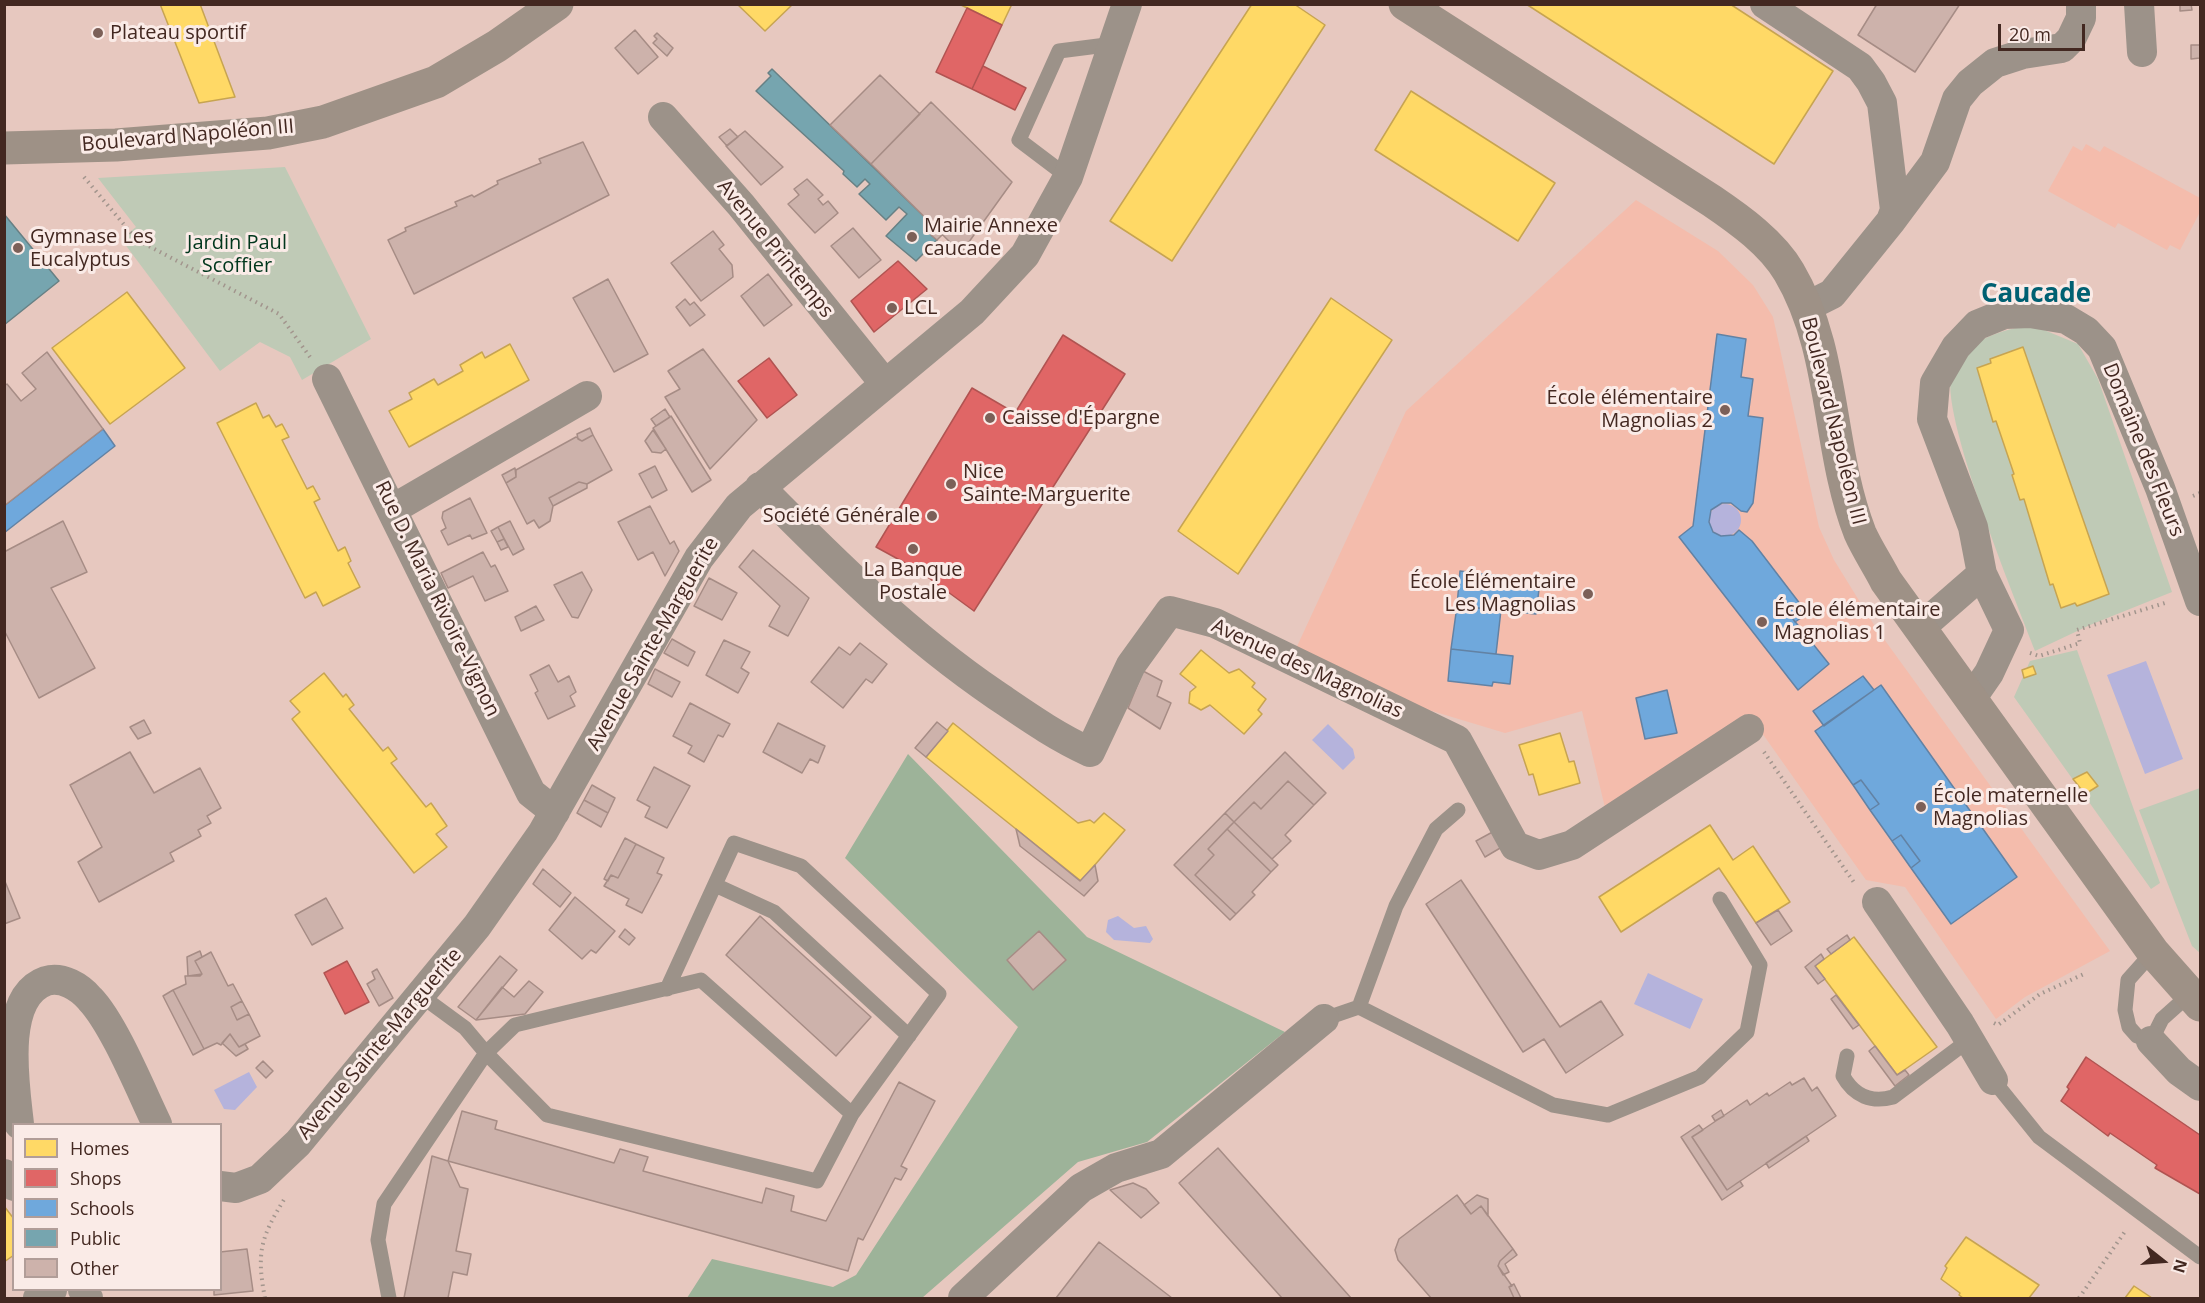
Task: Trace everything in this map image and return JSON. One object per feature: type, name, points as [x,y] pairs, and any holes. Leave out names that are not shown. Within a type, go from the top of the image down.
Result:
[{"type":"main road","name":"Boulevard Napoléon III","points":[[4,148],[116,145],[268,133],[323,122],[436,82],[497,46],[557,4]]},
{"type":"main road","name":"Boulevard Napoléon III","points":[[1405,4],[1742,221],[1789,271],[1806,307],[1819,346],[1848,491],[1860,533],[1886,581],[2153,952],[2195,999]]},
{"type":"street","name":"Avenue Sainte-Marguerite","points":[[222,1186],[236,1188],[260,1179],[298,1143],[501,894],[555,812],[699,558],[739,506],[972,312],[1002,282],[1036,240],[1068,177],[1127,4]]},
{"type":"street","points":[[1765,4],[1860,67],[1871,81],[1882,103],[1895,210],[1891,221]]},
{"type":"street","points":[[1806,307],[1832,294],[1935,162],[1956,99],[1970,82],[1995,63],[2023,54],[2062,48],[2071,39],[2081,18],[2081,4]]},
{"type":"street","points":[[2139,4],[2142,52]]},
{"type":"street","name":"Avenue Printemps","points":[[663,117],[741,205],[885,384]]},
{"type":"street","name":"Domaine des Fleurs","points":[[2005,642],[2009,630],[1982,574],[1973,526],[1932,419],[1935,383],[1956,347],[1977,325],[2004,314],[2030,313],[2066,319],[2086,331],[2102,348],[2140,436],[2199,597]]},
{"type":"street","name":"Rue D. Maria Rivoire-Vignon","points":[[327,379],[531,793],[555,812]]},
{"type":"street","points":[[393,509],[587,396]]},
{"type":"street","name":"Avenue des Magnolias","points":[[760,487],[853,581],[943,659],[1056,736],[1090,752],[1131,665],[1170,610],[1215,623],[1457,740],[1515,846],[1539,855],[1572,845],[1749,729]]},
{"type":"street","points":[[1920,628],[1982,574]]},
{"type":"street","points":[[1971,699],[2005,642]]},
{"type":"street","points":[[1877,902],[1964,1032],[1993,1080]]},
{"type":"street","points":[[20,1123],[12,1065],[15,1021],[27,994],[38,985],[56,980],[79,988],[92,1000],[110,1029],[156,1123]]},
{"type":"street","points":[[963,1299],[1081,1188],[1116,1168],[1161,1154],[1324,1019]]},
{"type":"street","points":[[2151,1041],[2179,1071],[2200,1086]]},
{"type":"lane","points":[[1068,177],[1018,140],[1059,51],[1114,44]]},
{"type":"lane","points":[[1359,1007],[1396,906],[1436,830],[1458,810]]},
{"type":"lane","points":[[420,995],[465,1029],[547,1115],[817,1181],[852,1114],[939,994],[801,866],[734,843],[667,989]]},
{"type":"lane","points":[[715,885],[774,912],[909,1036]]},
{"type":"lane","points":[[1324,1019],[1359,1007],[1553,1106],[1608,1115],[1700,1077],[1747,1032],[1760,965],[1720,899]]},
{"type":"lane","points":[[2153,952],[2128,980],[2125,1010],[2129,1027],[2137,1036],[2151,1041],[2162,1019],[2195,999]]},
{"type":"lane","points":[[389,1299],[378,1240],[384,1204],[486,1053],[515,1025],[701,981],[852,1114]]},
{"type":"lane","points":[[1847,1056],[1843,1076],[1850,1089],[1866,1097],[1881,1100],[1893,1097],[1964,1032]]},
{"type":"lane","points":[[1993,1080],[2039,1137],[2200,1257]]},
{"type":"path","points":[[80,172],[137,240],[279,314],[327,379]]},
{"type":"path","points":[[2005,642],[2039,656],[2080,643],[2078,630],[2199,597]]},
{"type":"path","points":[[1749,729],[1857,887],[1877,902]]},
{"type":"path","points":[[1964,1032],[1971,1017],[1998,1024],[2040,994],[2084,974]]},
{"type":"path","points":[[264,1299],[260,1272],[261,1244],[274,1217],[291,1191]]},
{"type":"path","points":[[2079,1299],[2139,1211]]},
{"type":"shaded area","points":[[2086,144],[2100,152],[2104,146],[2200,198],[2200,212],[2180,250],[2170,245],[2167,250],[2118,223],[2115,228],[2048,191],[2073,146],[2082,151]]},
{"type":"shaded area","name":"École Élémentaire Les Magnolias","points":[[1636,200],[1718,251],[1753,285],[1773,317],[1819,527],[1834,560],[1876,628],[2110,951],[2025,997],[1996,1019],[1905,887],[1866,880],[1762,733],[1606,812],[1582,711],[1505,733],[1369,692],[1293,655],[1406,411]]},
{"type":"green space","name":"Jardin Paul Scoffier","points":[[285,167],[371,339],[302,380],[290,357],[260,342],[220,371],[121,239],[136,227],[98,178]]},
{"type":"green space","points":[[2032,325],[2078,344],[2098,379],[2172,592],[2090,625],[2035,651],[1981,508],[1956,424],[1951,392],[1952,371],[1965,352],[1985,338],[1997,333]]},
{"type":"green space","points":[[2077,650],[2160,883],[2151,889],[2014,697],[2030,661]]},
{"type":"green space","points":[[908,754],[1087,937],[1285,1032],[1147,1142],[1078,1162],[922,1298],[687,1298],[712,1259],[833,1287],[856,1275],[1018,1027],[845,858]]},
{"type":"green space","points":[[2200,788],[2200,953],[2192,946],[2139,810]]},
{"type":"water","points":[[1725,504],[1736,509],[1741,520],[1736,531],[1725,536],[1714,531],[1709,520],[1714,509]]},
{"type":"water","points":[[2146,661],[2183,759],[2145,774],[2107,675]]},
{"type":"water","points":[[1328,724],[1353,749],[1355,758],[1343,770],[1312,740]]},
{"type":"water","points":[[1118,916],[1134,928],[1146,926],[1153,939],[1150,943],[1114,940],[1106,932],[1108,920]]},
{"type":"water","points":[[1648,973],[1703,999],[1690,1029],[1634,1004]]},
{"type":"water","points":[[249,1072],[257,1087],[235,1110],[224,1109],[214,1090]]},
{"type":"building: Homes","points":[[160,4],[200,4],[235,97],[199,103]]},
{"type":"building: Homes","points":[[737,4],[793,4],[765,31]]},
{"type":"building: Homes","points":[[959,4],[1012,4],[1002,25]]},
{"type":"building: Homes","points":[[1252,4],[1294,4],[1325,25],[1172,261],[1110,221]]},
{"type":"building: Homes","points":[[1526,4],[1730,4],[1833,71],[1774,164]]},
{"type":"building: Homes","points":[[1411,91],[1555,183],[1518,241],[1375,150]]},
{"type":"building: Homes","points":[[127,292],[185,368],[110,424],[52,348]]},
{"type":"building: Homes","points":[[1331,298],[1392,340],[1238,574],[1178,531]]},
{"type":"building: Homes","points":[[510,344],[529,380],[409,447],[389,411],[412,399],[409,393],[434,379],[438,385],[463,371],[460,365],[482,352],[485,358]]},
{"type":"building: Homes","points":[[2023,347],[2109,594],[2077,606],[2075,603],[2061,608],[2053,584],[2050,585],[2024,499],[2020,500],[2012,475],[2014,474],[1996,421],[1993,422],[1977,368],[1991,363],[1990,359]]},
{"type":"building: Homes","points":[[256,403],[263,418],[269,415],[276,427],[282,424],[289,437],[282,440],[307,489],[313,486],[320,499],[314,502],[338,551],[345,547],[351,561],[348,563],[360,587],[323,606],[316,592],[305,598],[217,423]]},
{"type":"building: Homes","points":[[1201,650],[1229,673],[1239,669],[1255,683],[1252,687],[1266,699],[1258,710],[1262,714],[1244,734],[1210,705],[1201,710],[1189,703],[1190,692],[1196,687],[1180,674]]},
{"type":"building: Homes","points":[[2033,666],[2036,674],[2024,678],[2022,670]]},
{"type":"building: Homes","points":[[324,673],[343,697],[346,694],[354,705],[349,709],[383,751],[388,747],[397,759],[391,763],[426,807],[431,803],[447,826],[436,834],[447,847],[414,873],[292,719],[300,712],[290,701]]},
{"type":"building: Homes","points":[[953,723],[1078,823],[1090,820],[1094,823],[1104,813],[1125,830],[1081,881],[926,757]]},
{"type":"building: Homes","points":[[1560,733],[1569,762],[1574,761],[1580,783],[1539,795],[1533,774],[1529,775],[1519,745]]},
{"type":"building: Homes","points":[[2087,772],[2098,786],[2085,794],[2073,779]]},
{"type":"building: Homes","points":[[1710,825],[1733,860],[1753,846],[1790,902],[1756,923],[1719,868],[1621,932],[1599,897]]},
{"type":"building: Homes","points":[[1854,937],[1937,1047],[1897,1075],[1815,966]]},
{"type":"building: Homes","points":[[4,1206],[12,1216],[12,1256],[4,1262]]},
{"type":"building: Homes","points":[[1966,1237],[2039,1285],[2029,1298],[1963,1298],[1959,1295],[1960,1293],[1941,1279],[1947,1268],[1945,1266]]},
{"type":"building: Homes","points":[[2134,1286],[2152,1298],[2125,1298]]},
{"type":"building: Shops","points":[[967,8],[1002,25],[972,89],[936,72]]},
{"type":"building: Shops","points":[[983,66],[1026,88],[1015,110],[972,89]]},
{"type":"building: Shops","points":[[898,261],[927,289],[874,332],[851,301]]},
{"type":"building: Shops","points":[[1063,335],[1125,374],[974,611],[918,570],[876,547],[972,388],[1015,413]]},
{"type":"building: Shops","points":[[769,358],[797,395],[767,418],[738,381]]},
{"type":"building: Shops","points":[[347,961],[369,1002],[345,1014],[324,973]]},
{"type":"building: Shops","points":[[2086,1057],[2200,1135],[2200,1194],[2155,1168],[2157,1165],[2110,1133],[2108,1136],[2061,1101]]},
{"type":"building: Schools","points":[[1717,334],[1746,339],[1741,377],[1753,379],[1748,416],[1763,418],[1753,503],[1747,512],[1741,511],[1731,503],[1722,503],[1711,510],[1709,522],[1713,532],[1721,536],[1734,535],[1739,530],[1752,541],[1804,609],[1793,619],[1829,664],[1798,690],[1679,537],[1693,526]]},
{"type":"building: Schools","points":[[103,429],[115,446],[4,533],[4,506]]},
{"type":"building: Schools","points":[[1460,571],[1540,581],[1536,614],[1457,606]]},
{"type":"building: Schools","points":[[1457,606],[1501,610],[1496,654],[1451,649]]},
{"type":"building: Schools","points":[[1804,609],[1807,614],[1795,622],[1793,619]]},
{"type":"building: Schools","points":[[1451,649],[1513,656],[1510,684],[1493,682],[1492,686],[1448,681]]},
{"type":"building: Schools","points":[[1863,676],[1874,690],[1824,726],[1813,711]]},
{"type":"building: Schools","name":"École maternelle Magnolias","points":[[1881,685],[2017,877],[1951,924],[1911,868],[1920,861],[1901,835],[1892,841],[1870,810],[1879,804],[1861,780],[1853,785],[1815,731]]},
{"type":"building: Schools","points":[[1667,690],[1677,733],[1645,739],[1636,698]]},
{"type":"building: Schools","points":[[1861,780],[1879,804],[1870,810],[1853,785]]},
{"type":"building: Schools","points":[[1901,835],[1920,861],[1911,868],[1892,841]]},
{"type":"building: Public","points":[[772,69],[937,229],[931,235],[937,240],[916,261],[886,236],[907,214],[899,207],[886,220],[859,194],[870,184],[865,179],[857,187],[843,174],[844,171],[756,91],[771,76],[768,73]]},
{"type":"building: Public","name":"Gymnase Les Eucalyptus","points":[[4,214],[59,281],[4,325]]},
{"type":"building: Other","points":[[1877,4],[1960,4],[1915,72],[1858,35]]},
{"type":"building: Other","points":[[2180,4],[2191,4],[2192,10],[2180,11]]},
{"type":"building: Other","points":[[635,30],[658,57],[638,74],[615,48]]},
{"type":"building: Other","points":[[657,33],[673,48],[667,56],[653,43],[657,39],[654,36]]},
{"type":"building: Other","points":[[2191,45],[2200,45],[2200,58],[2191,59]]},
{"type":"building: Other","points":[[880,75],[920,114],[871,164],[830,125]]},
{"type":"building: Other","points":[[931,102],[1012,182],[961,253],[871,164]]},
{"type":"building: Other","points":[[730,129],[738,137],[727,146],[719,137]]},
{"type":"building: Other","points":[[745,131],[783,167],[761,185],[726,146]]},
{"type":"building: Other","points":[[583,142],[609,195],[414,294],[388,240],[406,231],[405,228],[457,206],[455,202],[472,195],[474,197],[498,184],[497,181],[541,163],[539,159]]},
{"type":"building: Other","points":[[807,179],[823,195],[818,199],[823,205],[828,201],[838,213],[815,233],[788,204],[799,195],[794,189]]},
{"type":"building: Other","points":[[853,228],[881,260],[859,278],[831,246]]},
{"type":"building: Other","points":[[937,229],[943,234],[937,240],[931,235]]},
{"type":"building: Other","points":[[713,231],[724,245],[719,249],[732,265],[733,277],[701,301],[671,263]]},
{"type":"building: Other","points":[[768,274],[792,305],[764,326],[741,296]]},
{"type":"building: Other","points":[[608,279],[648,354],[614,372],[573,298]]},
{"type":"building: Other","points":[[685,299],[690,305],[694,302],[705,315],[690,326],[676,307]]},
{"type":"building: Other","points":[[703,349],[757,420],[710,469],[665,397],[680,389],[668,371]]},
{"type":"building: Other","points":[[47,352],[103,429],[4,506],[4,386],[7,384],[21,401],[36,389],[22,373]]},
{"type":"building: Other","points":[[665,409],[670,417],[656,426],[651,419]]},
{"type":"building: Other","points":[[671,416],[711,480],[692,492],[653,428]]},
{"type":"building: Other","points":[[590,428],[593,435],[582,441],[578,439],[577,434]]},
{"type":"building: Other","points":[[653,430],[666,449],[661,453],[652,452],[645,441]]},
{"type":"building: Other","points":[[593,435],[612,470],[587,484],[579,482],[549,498],[553,506],[550,521],[539,528],[534,520],[527,524],[506,483],[516,477],[516,470],[576,437],[582,441]]},
{"type":"building: Other","points":[[655,466],[667,490],[652,498],[639,474]]},
{"type":"building: Other","points":[[515,468],[516,477],[506,483],[502,475]]},
{"type":"building: Other","points":[[579,482],[587,484],[587,488],[553,506],[549,498]]},
{"type":"building: Other","points":[[470,498],[487,533],[472,539],[470,535],[448,545],[441,531],[446,528],[442,518],[443,512]]},
{"type":"building: Other","points":[[650,506],[670,544],[674,541],[679,551],[665,576],[653,552],[638,560],[618,522]]},
{"type":"building: Other","points":[[63,521],[87,572],[51,588],[95,668],[39,698],[4,630],[4,552]]},
{"type":"building: Other","points":[[510,521],[524,549],[513,555],[498,527]]},
{"type":"building: Other","points":[[498,527],[504,539],[497,542],[491,531]]},
{"type":"building: Other","points":[[504,539],[508,547],[501,550],[497,542]]},
{"type":"building: Other","points":[[753,550],[809,598],[788,636],[769,626],[780,606],[739,567]]},
{"type":"building: Other","points":[[483,552],[491,567],[495,565],[508,591],[485,601],[473,576],[448,588],[441,573]]},
{"type":"building: Other","points":[[582,572],[592,590],[578,618],[572,617],[554,585]]},
{"type":"building: Other","points":[[709,578],[737,593],[722,620],[694,606]]},
{"type":"building: Other","points":[[536,606],[544,620],[521,631],[515,617]]},
{"type":"building: Other","points":[[672,639],[695,652],[688,666],[664,653]]},
{"type":"building: Other","points":[[724,640],[750,652],[741,668],[749,673],[738,693],[706,675]]},
{"type":"building: Other","points":[[860,643],[887,664],[872,683],[866,679],[843,708],[811,682],[839,647],[850,655]]},
{"type":"building: Other","points":[[549,665],[558,682],[569,676],[576,692],[570,696],[575,706],[548,719],[535,693],[538,691],[530,675]]},
{"type":"building: Other","points":[[655,669],[680,682],[672,697],[648,684]]},
{"type":"building: Other","points":[[1143,671],[1162,681],[1157,696],[1171,703],[1160,729],[1128,708]]},
{"type":"building: Other","points":[[690,703],[730,724],[723,737],[718,735],[704,762],[688,753],[692,746],[673,736]]},
{"type":"building: Other","points":[[144,720],[151,733],[138,739],[130,727]]},
{"type":"building: Other","points":[[937,722],[948,731],[926,757],[915,748]]},
{"type":"building: Other","points":[[778,723],[825,746],[818,763],[810,759],[802,773],[763,752]]},
{"type":"building: Other","points":[[130,752],[154,793],[200,768],[221,808],[207,816],[211,823],[198,830],[201,836],[170,853],[174,861],[99,902],[78,862],[102,847],[70,785]]},
{"type":"building: Other","points":[[1285,752],[1326,793],[1314,805],[1288,781],[1261,809],[1254,802],[1234,822],[1225,813]]},
{"type":"building: Other","points":[[654,767],[690,786],[667,828],[645,817],[650,807],[637,800]]},
{"type":"building: Other","points":[[1288,781],[1314,805],[1285,835],[1291,841],[1272,859],[1234,822],[1254,802],[1261,809]]},
{"type":"building: Other","points":[[592,785],[615,798],[608,813],[584,800]]},
{"type":"building: Other","points":[[584,800],[608,813],[601,827],[577,813]]},
{"type":"building: Other","points":[[1225,813],[1234,822],[1208,849],[1214,855],[1195,875],[1236,914],[1230,920],[1174,865]]},
{"type":"building: Other","points":[[1234,822],[1278,865],[1271,872],[1227,829]]},
{"type":"building: Other","points":[[1016,829],[1080,881],[1095,865],[1098,881],[1084,896],[1020,846]]},
{"type":"building: Other","points":[[1227,829],[1271,872],[1252,892],[1255,895],[1236,914],[1195,875],[1214,855],[1208,849]]},
{"type":"building: Other","points":[[1498,829],[1507,844],[1485,857],[1476,841]]},
{"type":"building: Other","points":[[625,838],[636,844],[618,878],[611,875],[608,881],[604,879]]},
{"type":"building: Other","points":[[636,844],[664,858],[657,873],[662,875],[642,913],[626,905],[629,899],[604,886],[611,875],[618,878]]},
{"type":"building: Other","points":[[543,869],[571,893],[560,907],[533,884]]},
{"type":"building: Other","points":[[4,879],[20,918],[4,924]]},
{"type":"building: Other","points":[[1461,880],[1560,1027],[1601,1001],[1623,1035],[1566,1073],[1544,1039],[1523,1052],[1426,904]]},
{"type":"building: Other","points":[[575,897],[615,931],[596,953],[591,950],[582,959],[549,930]]},
{"type":"building: Other","points":[[326,898],[343,928],[312,945],[295,915]]},
{"type":"building: Other","points":[[1778,910],[1792,931],[1771,945],[1756,923]]},
{"type":"building: Other","points":[[760,916],[871,1017],[836,1056],[726,955]]},
{"type":"building: Other","points":[[625,929],[635,938],[629,945],[619,937]]},
{"type":"building: Other","points":[[1039,931],[1066,960],[1033,990],[1007,960]]},
{"type":"building: Other","points":[[1847,935],[1850,940],[1831,954],[1827,949]]},
{"type":"building: Other","points":[[200,951],[202,957],[195,961],[202,974],[188,976],[187,957]]},
{"type":"building: Other","points":[[211,952],[228,986],[233,984],[242,1001],[231,1007],[237,1020],[249,1014],[260,1036],[239,1047],[230,1034],[221,1045],[217,1043],[204,1049],[173,990],[186,984],[185,976],[202,974],[195,961]]},
{"type":"building: Other","points":[[1821,954],[1824,959],[1815,966],[1825,979],[1818,984],[1805,967]]},
{"type":"building: Other","points":[[500,956],[517,970],[476,1020],[458,1007]]},
{"type":"building: Other","points":[[377,969],[393,998],[379,1006],[367,984],[375,979],[372,972]]},
{"type":"building: Other","points":[[529,981],[543,992],[525,1014],[476,1020],[502,987],[514,997]]},
{"type":"building: Other","points":[[173,990],[204,1049],[193,1055],[163,996]]},
{"type":"building: Other","points":[[1836,995],[1859,1025],[1853,1029],[1831,999]]},
{"type":"building: Other","points":[[242,1001],[249,1014],[237,1020],[231,1007]]},
{"type":"building: Other","points":[[230,1034],[239,1047],[245,1044],[248,1049],[236,1056],[222,1043]]},
{"type":"building: Other","points":[[1875,1046],[1897,1075],[1905,1070],[1909,1075],[1895,1086],[1869,1051]]},
{"type":"building: Other","points":[[263,1061],[273,1071],[266,1078],[256,1068]]},
{"type":"building: Other","points":[[1804,1078],[1812,1091],[1817,1087],[1836,1116],[1727,1190],[1692,1137],[1747,1100],[1750,1105],[1767,1093],[1769,1096],[1790,1082],[1792,1085]]},
{"type":"building: Other","points":[[899,1082],[935,1101],[901,1166],[907,1169],[901,1180],[895,1178],[863,1240],[858,1238],[848,1271],[448,1161],[462,1111],[497,1121],[495,1129],[614,1163],[620,1149],[648,1157],[643,1171],[762,1203],[766,1188],[794,1196],[791,1211],[826,1221]]},
{"type":"building: Other","points":[[1721,1110],[1724,1116],[1715,1121],[1712,1116]]},
{"type":"building: Other","points":[[1699,1125],[1703,1130],[1692,1137],[1727,1190],[1740,1181],[1743,1186],[1722,1200],[1681,1137]]},
{"type":"building: Other","points":[[1806,1136],[1809,1141],[1769,1168],[1766,1163]]},
{"type":"building: Other","points":[[1218,1148],[1351,1298],[1282,1298],[1179,1183]]},
{"type":"building: Other","points":[[432,1156],[448,1161],[460,1187],[468,1189],[456,1251],[471,1254],[467,1275],[453,1272],[448,1298],[404,1298]]},
{"type":"building: Other","points":[[1133,1183],[1146,1189],[1159,1203],[1141,1218],[1110,1190]]},
{"type":"building: Other","points":[[1457,1195],[1471,1214],[1481,1206],[1513,1249],[1500,1261],[1498,1266],[1512,1286],[1509,1287],[1514,1298],[1431,1298],[1398,1260],[1395,1250],[1399,1239]]},
{"type":"building: Other","points":[[1477,1195],[1488,1199],[1488,1216],[1481,1206],[1471,1214],[1464,1205]]},
{"type":"building: Other","points":[[1099,1242],[1172,1298],[1056,1298]]},
{"type":"building: Other","points":[[247,1249],[253,1291],[214,1295],[214,1291],[222,1291],[222,1252]]},
{"type":"building: Other","points":[[1513,1249],[1517,1255],[1505,1264],[1509,1272],[1503,1275],[1498,1266],[1500,1261]]},
{"type":"building: Other","points":[[1514,1284],[1521,1298],[1514,1298],[1509,1287]]},
{"type":"place","name":"Plateau sportif","points":[[98,33]]},
{"type":"place","name":"Mairie Annexe caucade","points":[[912,237]]},
{"type":"place","name":"Gymnase Les Eucalyptus","points":[[18,248]]},
{"type":"place","name":"LCL","points":[[892,308]]},
{"type":"place","name":"École élémentaire Magnolias 2","points":[[1725,410]]},
{"type":"place","name":"Caisse d'Épargne","points":[[990,418]]},
{"type":"place","name":"Nice Sainte-Marguerite","points":[[951,484]]},
{"type":"place","name":"Société Générale","points":[[932,516]]},
{"type":"place","name":"La Banque Postale","points":[[913,549]]},
{"type":"place","name":"École Élémentaire Les Magnolias","points":[[1588,594]]},
{"type":"place","name":"École élémentaire Magnolias 1","points":[[1762,622]]},
{"type":"place","name":"École maternelle Magnolias","points":[[1921,807]]},
{"type":"district","name":"Caucade","points":[[2036,295]]}]
